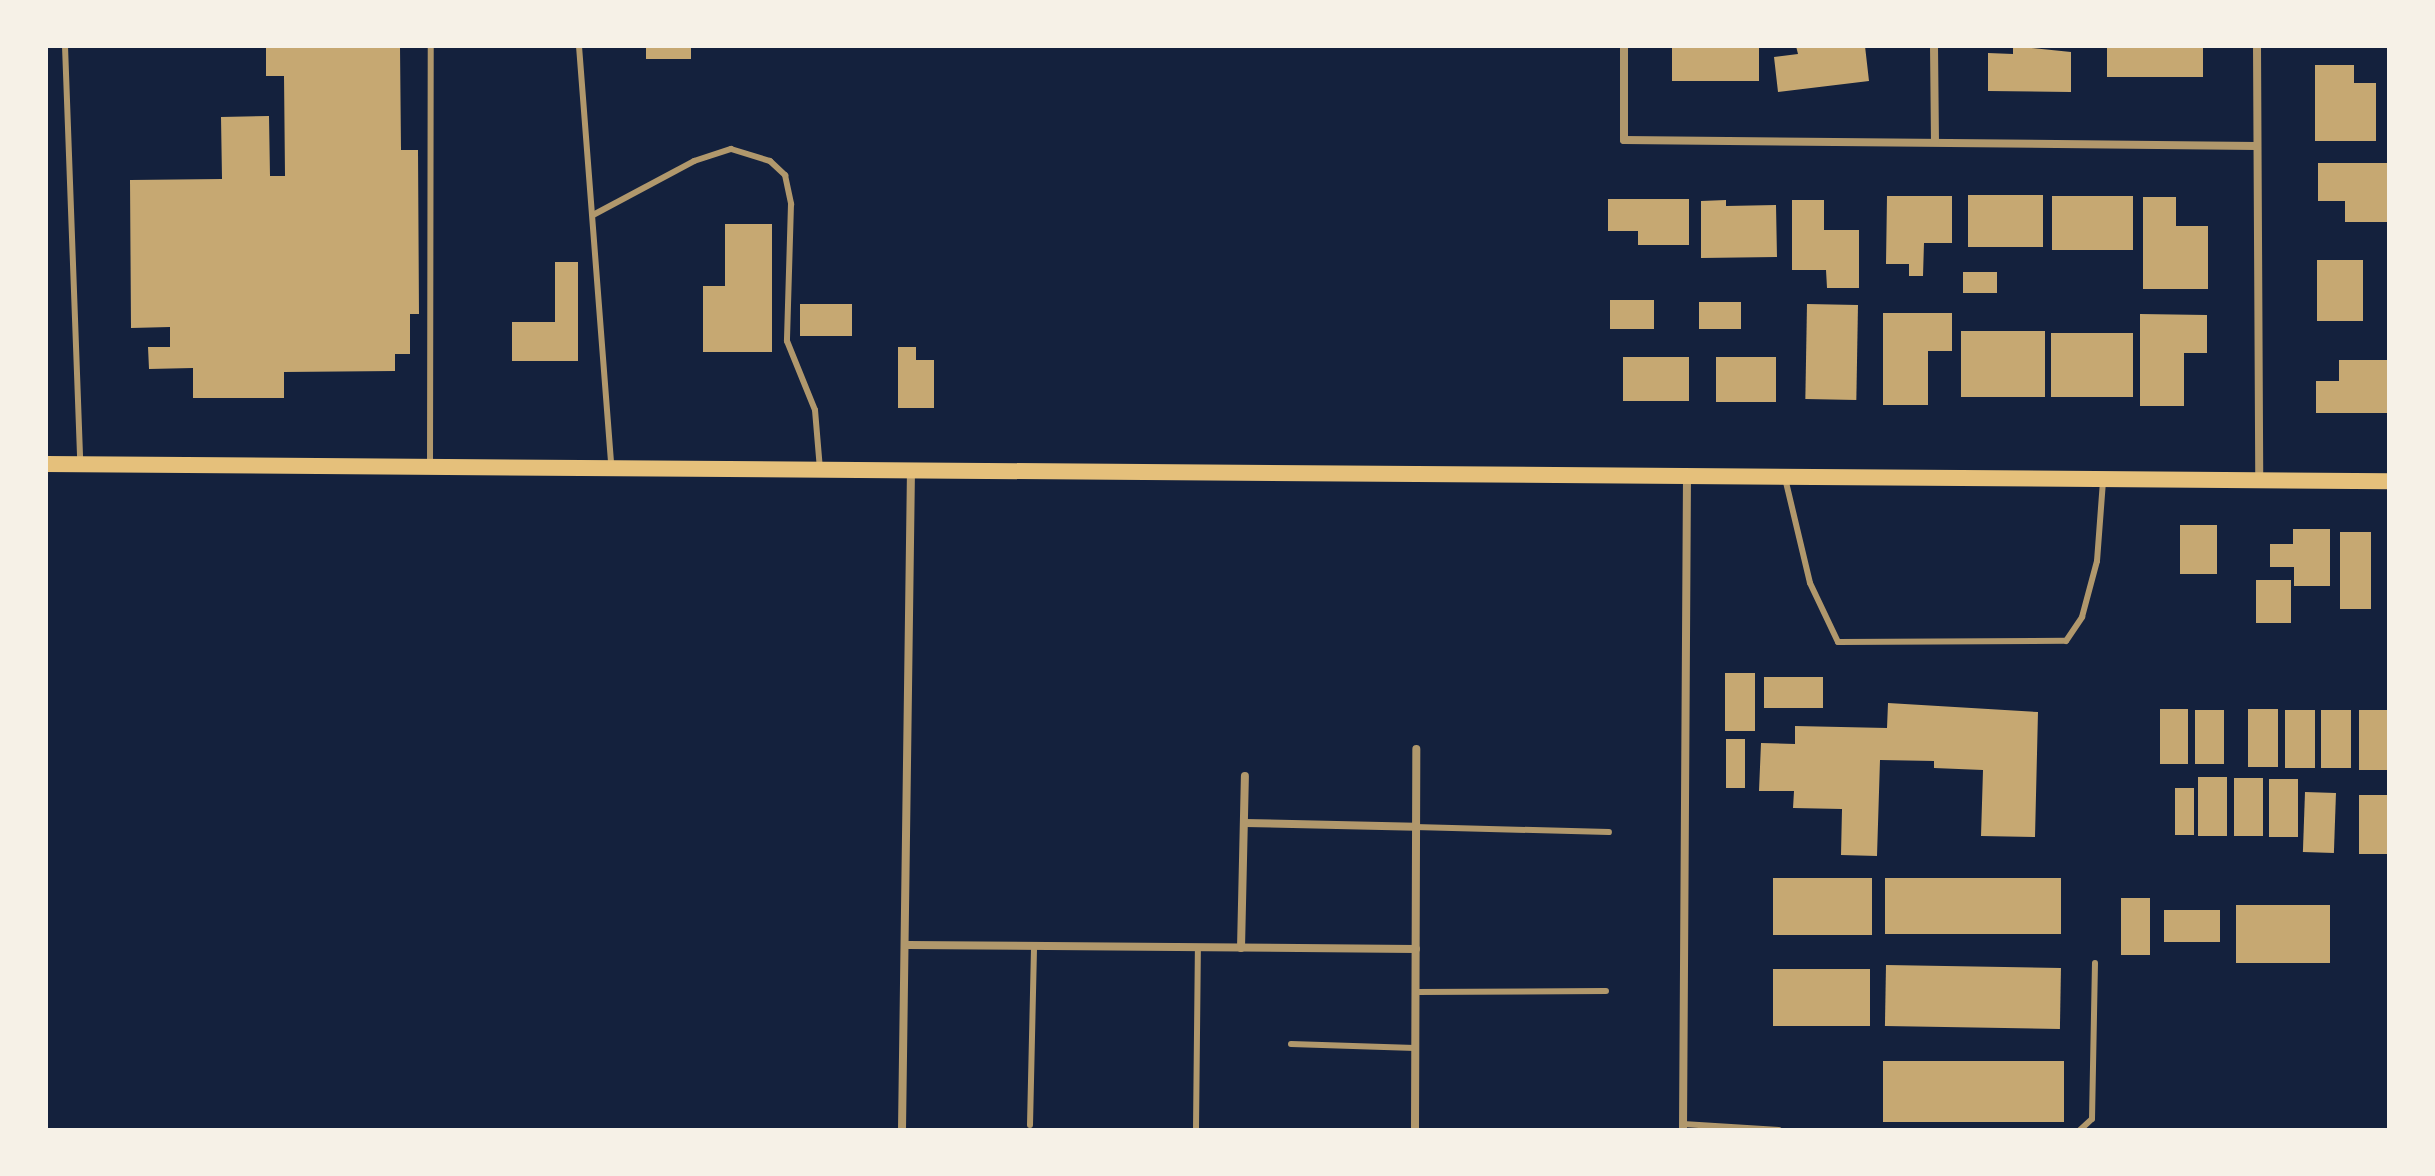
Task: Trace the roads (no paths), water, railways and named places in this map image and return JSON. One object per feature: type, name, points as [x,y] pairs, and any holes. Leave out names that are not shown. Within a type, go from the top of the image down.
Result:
[{"type":"main road","points":[[46,464],[2389,481]]},
{"type":"street","points":[[1624,46],[1624,140],[2257,146]]},
{"type":"street","points":[[1934,46],[1935,141]]},
{"type":"street","points":[[2257,46],[2259,480]]},
{"type":"street","points":[[902,1130],[908,945],[911,471]]},
{"type":"street","points":[[1683,1127],[1687,477]]},
{"type":"street","points":[[1415,1130],[1416,749]]},
{"type":"street","points":[[1241,948],[1245,776]]},
{"type":"street","points":[[1245,823],[1415,827]]},
{"type":"street","points":[[908,945],[1416,949]]},
{"type":"lane","points":[[65,46],[80,465]]},
{"type":"lane","points":[[430,467],[431,46]]},
{"type":"lane","points":[[579,46],[610,392],[611,469]]},
{"type":"lane","points":[[593,215],[694,161],[731,149],[770,161],[785,175],[791,204],[787,341],[815,410],[820,470]]},
{"type":"lane","points":[[1785,478],[1810,583],[1838,642],[2066,641],[2082,617],[2097,561],[2104,479]]},
{"type":"lane","points":[[1415,827],[1609,832]]},
{"type":"lane","points":[[1030,1125],[1034,946]]},
{"type":"lane","points":[[1196,1129],[1198,948]]},
{"type":"lane","points":[[2080,1130],[2092,1119],[2095,963]]},
{"type":"lane","points":[[1416,992],[1606,991]]},
{"type":"lane","points":[[1291,1044],[1415,1048]]},
{"type":"lane","points":[[1683,1127],[1779,1130]]}]
